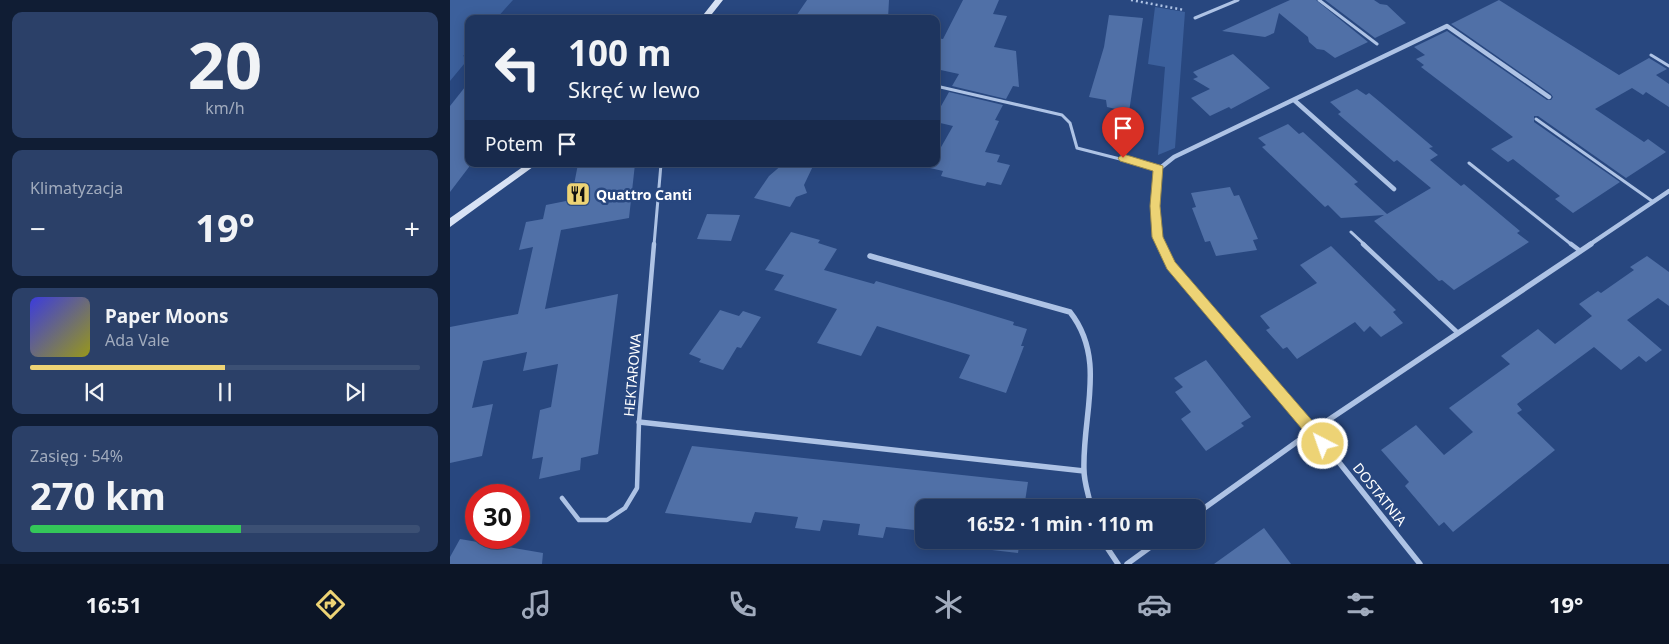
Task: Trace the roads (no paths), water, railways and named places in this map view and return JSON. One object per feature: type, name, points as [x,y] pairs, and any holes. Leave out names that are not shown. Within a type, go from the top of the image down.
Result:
[{"type":"street","points":[[707,15],[719,0]]},
{"type":"street","points":[[1159,169],[1174,157],[1447,26],[1549,97]]},
{"type":"street","points":[[1294,100],[1394,189]]},
{"type":"street","points":[[450,223],[529,167]]},
{"type":"street","name":"DOSTATNIA","points":[[1159,169],[1156,181],[1155,206],[1158,237],[1171,266],[1312,431],[1420,564]]},
{"type":"street","points":[[1205,508],[1312,431],[1669,191]]},
{"type":"street","points":[[870,256],[1070,312],[1080,320],[1091,367],[1084,471],[1089,499]]},
{"type":"street","points":[[639,422],[1084,471]]},
{"type":"street","points":[[1108,549],[1118,564]]},
{"type":"street","points":[[1127,564],[1148,549]]},
{"type":"lane","points":[[1195,18],[1238,0]]},
{"type":"lane","points":[[1319,0],[1377,44]]},
{"type":"lane","points":[[1651,56],[1669,66]]},
{"type":"lane","points":[[940,87],[1062,114],[1070,123],[1077,148],[1138,162],[1159,169]]},
{"type":"lane","points":[[1536,119],[1652,202]]},
{"type":"lane","points":[[1469,163],[1579,250]]},
{"type":"lane","name":"HEKTAROWA","points":[[562,498],[579,520],[607,520],[625,508],[636,488],[639,422],[661,167]]},
{"type":"lane","points":[[1351,232],[1458,333]]},
{"type":"place","name":"Quattro Canti","points":[[578,194]]}]
